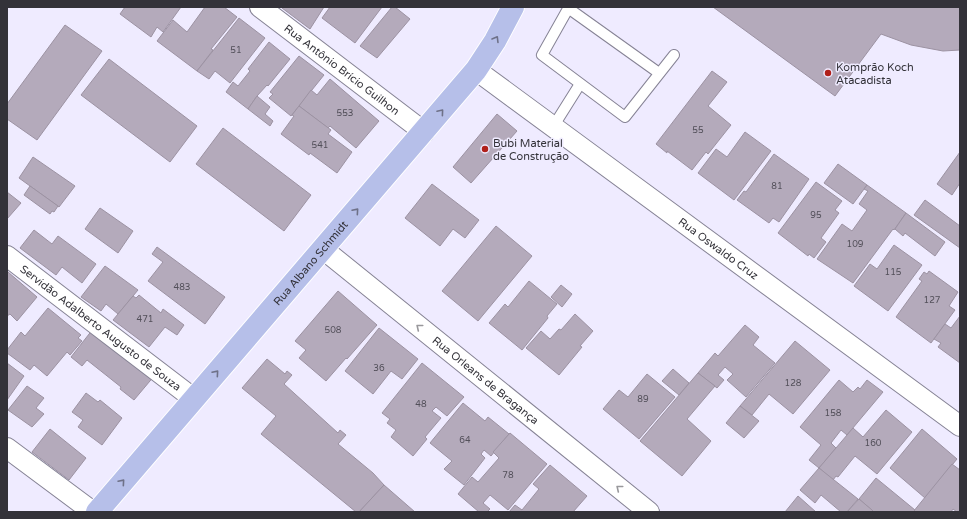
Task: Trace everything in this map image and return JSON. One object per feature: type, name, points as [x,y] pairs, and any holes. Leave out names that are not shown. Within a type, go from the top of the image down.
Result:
[{"type":"main road","name":"Rua Albano Schmidt","points":[[97,512],[476,70],[495,41],[513,7]]},
{"type":"street","name":"Rua Antônio Brício Guilhon","points":[[260,7],[424,132]]},
{"type":"street","name":"Rua Oswaldo Cruz","points":[[476,70],[960,426]]},
{"type":"street","name":"Rua Orleans de Bragança","points":[[323,249],[649,512]]},
{"type":"street","name":"Servidão Adalberto Augusto de Souza","points":[[7,256],[194,399]]},
{"type":"street","points":[[7,448],[93,512]]},
{"type":"lane","points":[[659,73],[568,8],[542,55],[625,117],[674,55]]},
{"type":"lane","points":[[553,127],[580,84]]},
{"type":"building","points":[[125,7],[181,7],[163,32],[157,27],[151,37],[120,14]]},
{"type":"building","points":[[205,7],[224,7],[237,17],[211,49],[213,50],[197,71],[157,41],[173,20],[187,32]]},
{"type":"building","points":[[282,7],[324,7],[310,29]]},
{"type":"building","points":[[330,7],[382,7],[355,43],[322,18]]},
{"type":"building","points":[[392,7],[395,7],[410,19],[377,58],[360,46]]},
{"type":"building","name":"Komprão Koch Atacadista","points":[[713,7],[960,7],[960,50],[943,51],[911,45],[881,34],[835,96]]},
{"type":"building","points":[[239,18],[265,38],[230,83],[215,71],[209,79],[197,71]]},
{"type":"building","points":[[65,25],[102,51],[37,140],[7,119],[7,104]]},
{"type":"building","points":[[269,42],[290,59],[268,86],[267,85],[257,96],[248,109],[226,92],[233,82],[238,86],[250,71],[248,69]]},
{"type":"building","points":[[299,56],[324,75],[291,116],[269,98],[273,94],[270,92]]},
{"type":"building","points":[[109,59],[197,126],[170,162],[81,95]]},
{"type":"building","points":[[712,71],[727,82],[708,106],[731,125],[708,154],[706,152],[692,170],[656,144]]},
{"type":"building","points":[[330,79],[379,121],[356,148],[330,126],[328,128],[299,106],[311,90],[317,95]]},
{"type":"building","points":[[257,96],[270,107],[265,114],[273,121],[270,126],[248,109]]},
{"type":"building","points":[[299,106],[331,130],[328,134],[352,152],[337,173],[310,153],[309,155],[281,134],[294,116],[292,115]]},
{"type":"building","name":"Bubi Material de Construção","points":[[497,114],[517,131],[471,183],[453,167]]},
{"type":"building","points":[[223,128],[311,195],[284,231],[196,164]]},
{"type":"building","points":[[745,132],[771,151],[734,200],[698,173],[716,149],[727,157]]},
{"type":"building","points":[[960,152],[960,183],[952,195],[937,184]]},
{"type":"building","points":[[774,154],[809,179],[779,222],[773,218],[769,223],[737,200],[744,191],[746,192]]},
{"type":"building","points":[[33,157],[75,186],[59,207],[19,178]]},
{"type":"building","points":[[838,164],[867,185],[853,204],[824,183]]},
{"type":"building","points":[[816,182],[842,201],[835,210],[839,213],[821,238],[826,242],[814,258],[809,254],[808,256],[778,233]]},
{"type":"building","points":[[432,184],[479,220],[465,238],[453,229],[440,246],[405,218]]},
{"type":"building","points":[[867,185],[906,213],[853,283],[817,259],[842,224],[852,231],[867,210],[859,204],[868,191],[864,189]]},
{"type":"building","points":[[30,186],[58,206],[54,212],[52,211],[50,214],[24,195]]},
{"type":"building","points":[[7,192],[21,203],[7,219]]},
{"type":"building","points":[[925,200],[960,226],[960,248],[914,215]]},
{"type":"building","points":[[100,208],[133,231],[118,253],[85,229]]},
{"type":"building","points":[[906,213],[945,242],[935,256],[905,233],[903,236],[895,229]]},
{"type":"building","points":[[496,226],[532,256],[478,321],[442,291]]},
{"type":"building","points":[[34,230],[52,244],[58,236],[96,264],[82,283],[62,267],[56,275],[20,248]]},
{"type":"building","points":[[894,245],[922,265],[888,311],[854,286],[870,264],[877,269]]},
{"type":"building","points":[[157,247],[225,297],[205,324],[148,281],[163,262],[152,254]]},
{"type":"building","points":[[105,266],[138,290],[118,314],[106,304],[101,311],[81,297]]},
{"type":"building","points":[[929,271],[958,292],[949,306],[955,310],[931,343],[896,317],[922,281],[919,279],[924,272],[927,274]]},
{"type":"building","points":[[8,272],[37,297],[17,321],[10,314],[7,316]]},
{"type":"building","points":[[529,281],[557,304],[547,316],[548,318],[522,350],[489,323],[505,304],[508,307]]},
{"type":"building","points":[[561,285],[572,294],[562,307],[551,297]]},
{"type":"building","points":[[338,291],[377,325],[326,381],[299,358],[306,350],[295,341]]},
{"type":"building","points":[[139,295],[161,313],[163,309],[184,325],[177,335],[165,327],[149,347],[113,320],[133,296],[136,298]]},
{"type":"building","points":[[48,308],[81,335],[78,338],[82,341],[70,355],[67,352],[47,376],[34,365],[30,370],[7,353],[7,350],[21,332],[25,336]]},
{"type":"building","points":[[575,314],[593,331],[559,375],[526,348],[541,331],[550,339],[559,329],[561,330]]},
{"type":"building","points":[[960,316],[960,363],[938,347],[941,343],[934,339],[945,324],[951,328]]},
{"type":"building","points":[[745,325],[759,337],[753,345],[775,363],[746,397],[727,380],[733,374],[725,367],[718,375],[724,380],[717,388],[698,373],[715,353],[718,356]]},
{"type":"building","points":[[379,328],[418,359],[402,379],[391,371],[373,394],[345,371]]},
{"type":"building","points":[[93,329],[155,375],[134,400],[120,389],[121,387],[87,360],[82,366],[71,357]]},
{"type":"building","points":[[795,341],[830,370],[793,414],[769,394],[752,415],[740,406]]},
{"type":"building","points":[[267,359],[285,374],[287,371],[292,375],[284,384],[338,433],[340,430],[346,435],[338,444],[373,473],[384,485],[359,512],[356,512],[261,434],[276,416],[242,388]]},
{"type":"building","points":[[7,363],[24,376],[7,400]]},
{"type":"building","points":[[422,363],[464,397],[447,416],[436,407],[432,411],[441,418],[425,437],[427,439],[413,456],[391,437],[396,430],[387,423],[390,419],[382,413]]},
{"type":"building","points":[[673,369],[689,383],[679,395],[662,381]]},
{"type":"building","points":[[698,373],[715,386],[687,419],[711,441],[682,476],[640,441]]},
{"type":"building","points":[[647,374],[675,397],[639,439],[603,409],[619,390],[628,397]]},
{"type":"building","points":[[839,380],[853,392],[858,387],[860,389],[867,380],[883,392],[847,435],[841,430],[831,443],[836,448],[819,468],[809,460],[821,445],[800,427]]},
{"type":"building","points":[[27,386],[44,398],[36,408],[44,414],[32,427],[8,410]]},
{"type":"building","points":[[86,393],[98,402],[100,400],[122,418],[102,445],[78,427],[83,420],[72,412]]},
{"type":"building","points":[[463,403],[485,421],[488,417],[509,434],[491,456],[484,450],[481,454],[485,458],[464,485],[444,469],[452,461],[430,443]]},
{"type":"building","points":[[740,406],[759,421],[744,438],[726,423]]},
{"type":"building","points":[[886,410],[912,432],[877,474],[855,456],[838,477],[836,476],[833,480],[819,468],[853,428],[863,437]]},
{"type":"building","points":[[50,429],[86,458],[69,480],[32,452]]},
{"type":"building","points":[[922,429],[957,459],[925,498],[890,468]]},
{"type":"building","points":[[510,433],[547,464],[508,510],[490,495],[483,503],[490,509],[487,512],[479,512],[458,494],[472,477],[478,482],[499,458],[493,452]]},
{"type":"building","points":[[952,464],[960,470],[960,512],[953,509],[951,512],[913,512]]},
{"type":"building","points":[[550,465],[587,496],[573,512],[509,512],[515,505],[522,510],[539,489],[533,484]]},
{"type":"building","points":[[819,468],[858,499],[847,512],[841,512],[821,495],[815,503],[800,490]]},
{"type":"building","points":[[876,478],[915,510],[913,512],[874,512],[859,499]]},
{"type":"building","points":[[384,485],[415,512],[359,512]]},
{"type":"building","points":[[798,496],[816,512],[785,512]]},
{"type":"building","points":[[859,499],[872,510],[874,512],[847,512]]},
{"type":"place","name":"Komprão Koch Atacadista","points":[[828,73]]},
{"type":"place","name":"Bubi Material de Construção","points":[[485,149]]}]
